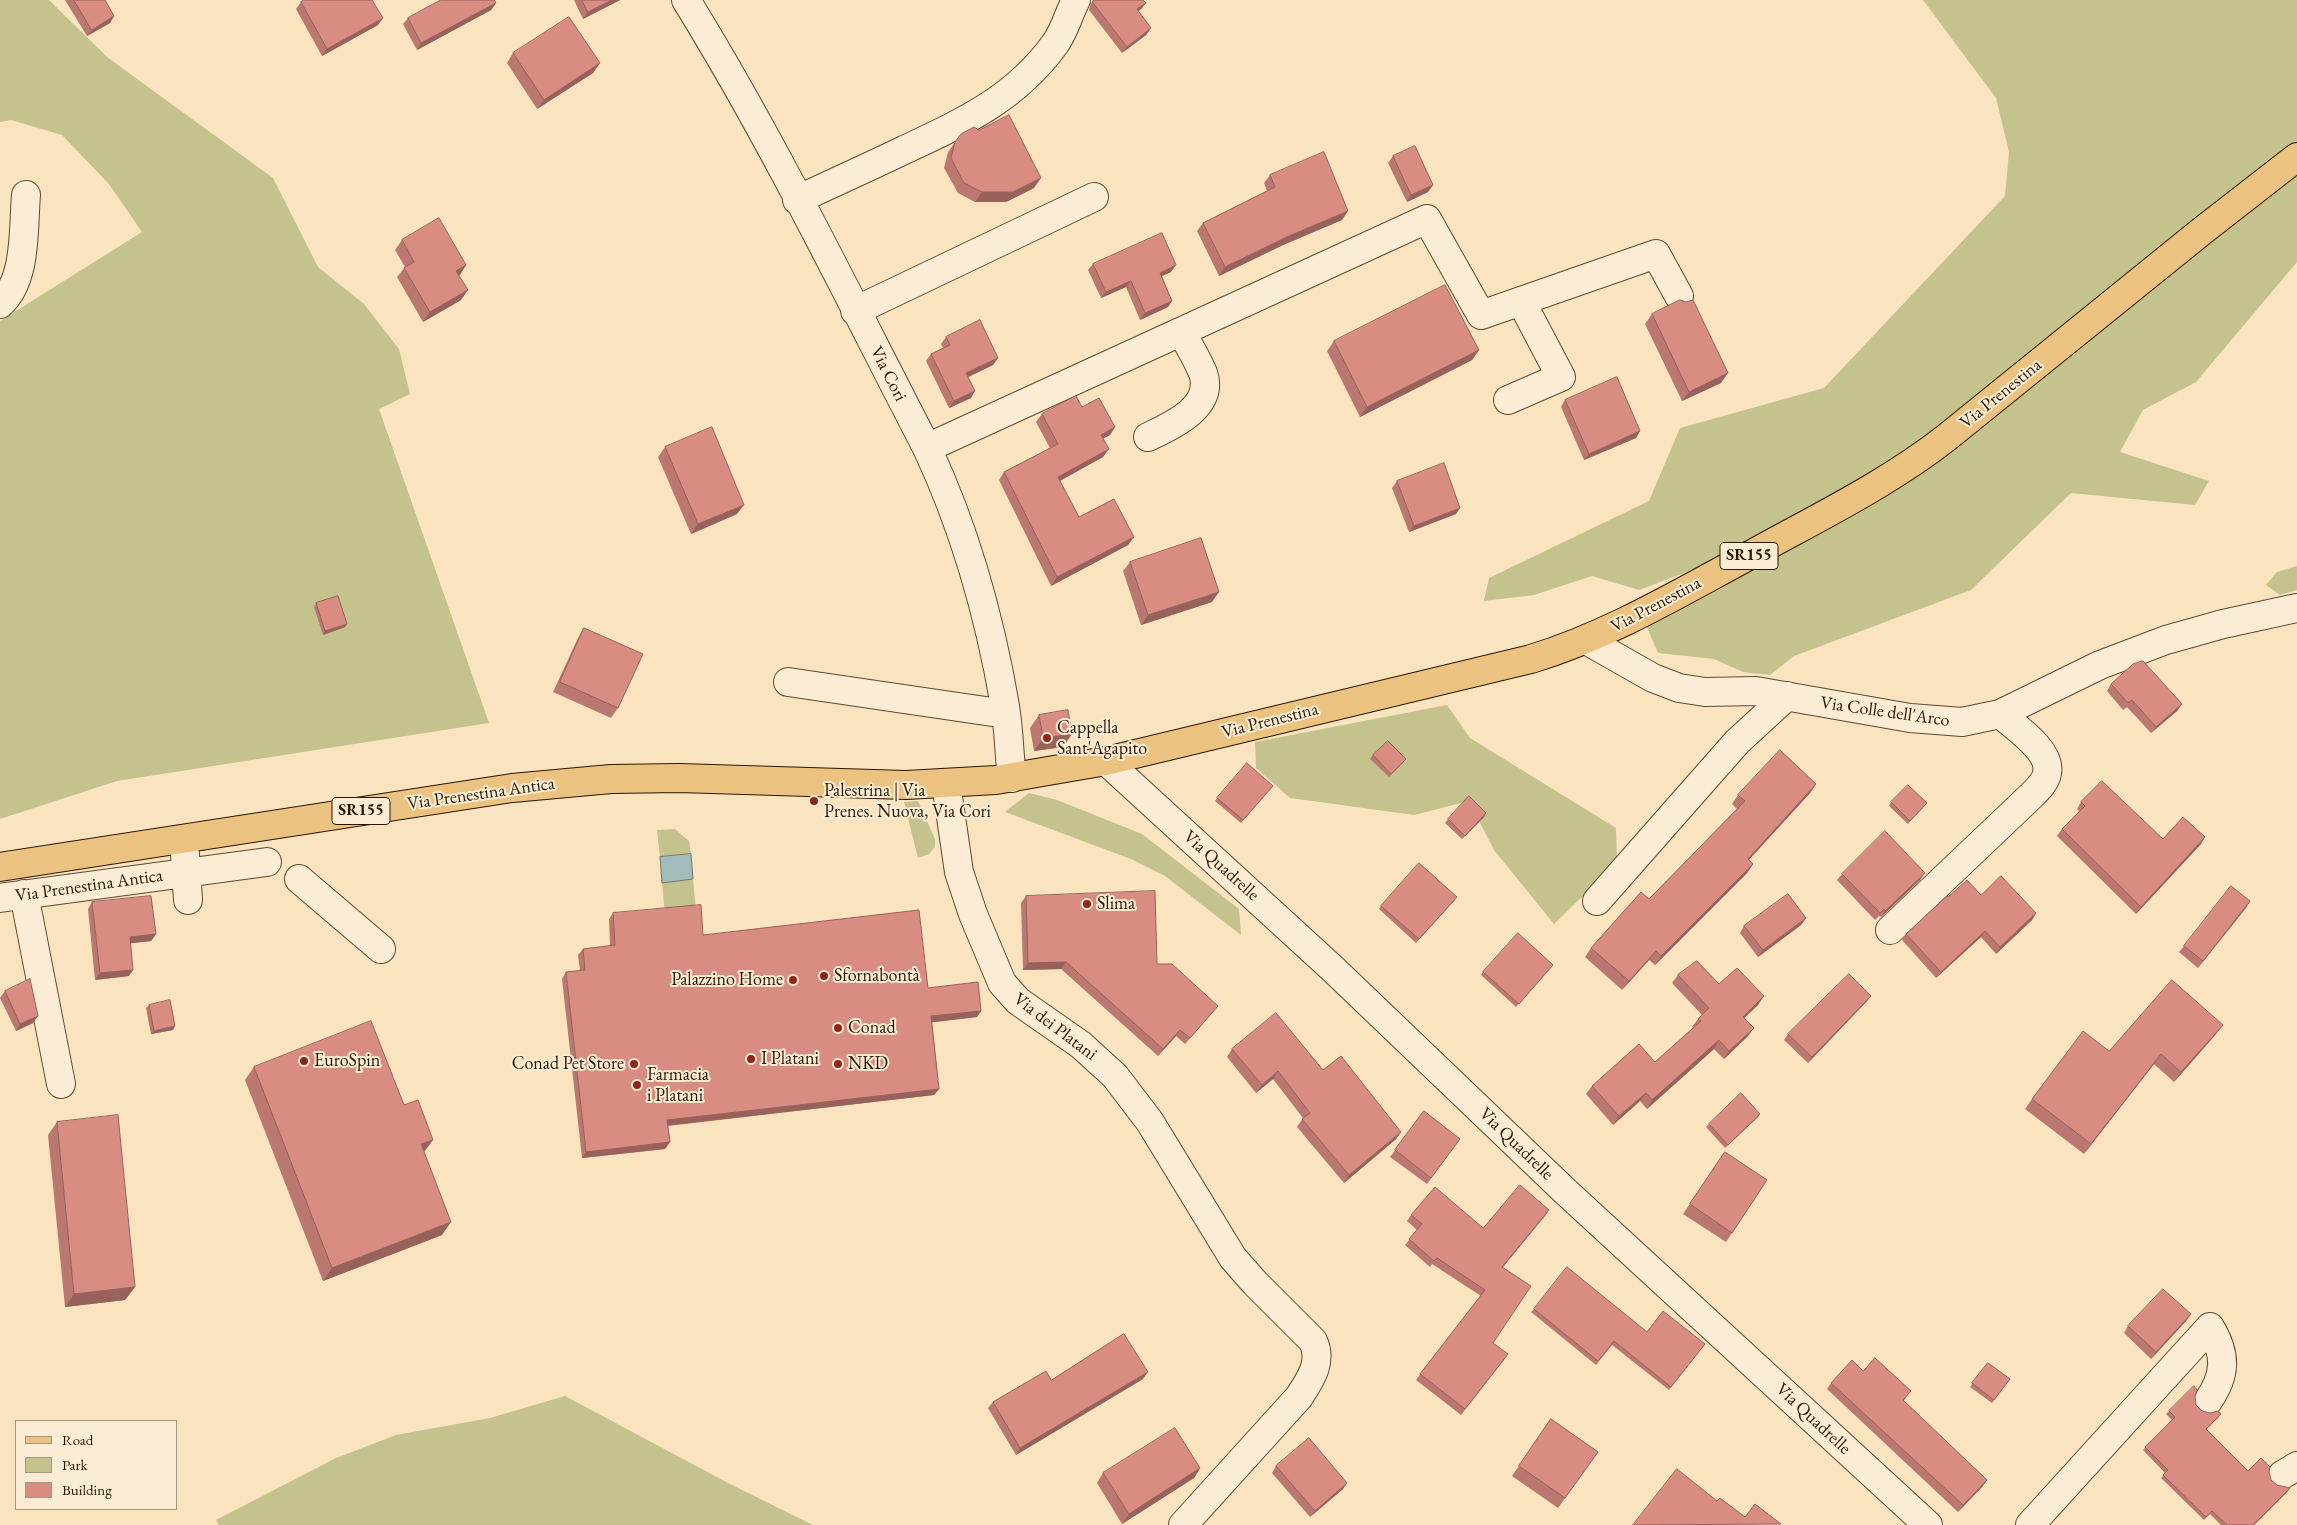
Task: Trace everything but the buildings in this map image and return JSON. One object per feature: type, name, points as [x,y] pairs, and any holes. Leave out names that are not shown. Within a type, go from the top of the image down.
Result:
[{"type":"main road","name":"Via Prenestina","points":[[1106,761],[1520,662],[1586,640],[1646,611],[1833,510],[1922,456],[2297,157]]},
{"type":"main road","name":"SR155","points":[[946,783],[1012,778],[1106,761]]},
{"type":"main road","name":"Via Prenestina Antica","points":[[0,867],[512,788],[587,780],[680,778],[906,785],[946,783]]},
{"type":"street","name":"Via Cori","points":[[686,0],[718,51],[798,200],[927,448],[952,506],[966,545],[989,636],[1006,714],[1012,778]]},
{"type":"street","points":[[798,200],[965,121],[1005,97],[1024,80],[1054,46],[1066,26],[1076,0]]},
{"type":"street","points":[[0,304],[10,295],[19,273],[26,195]]},
{"type":"street","points":[[856,311],[1094,197]]},
{"type":"street","points":[[927,448],[1427,219],[1481,315],[1656,254],[1679,296]]},
{"type":"street","points":[[1508,400],[1561,377],[1521,301]]},
{"type":"street","points":[[1148,437],[1187,416],[1201,397],[1204,388],[1203,374],[1182,332]]},
{"type":"street","name":"Via Colle dell'Arco","points":[[1586,640],[1652,678],[1679,688],[1706,692],[1756,691],[1910,718],[1945,722],[1971,722],[2000,714],[2100,665],[2137,650],[2205,629],[2297,608]]},
{"type":"street","points":[[788,682],[1006,714]]},
{"type":"street","points":[[1597,901],[1737,742],[1787,696]]},
{"type":"street","points":[[1890,930],[2032,795],[2044,780],[2048,772],[2047,762],[2043,753],[2000,714]]},
{"type":"street","name":"Via Quadrelle","points":[[1106,761],[1333,969],[1597,1220],[1928,1525]]},
{"type":"street","name":"Via dei Platani","points":[[946,783],[959,872],[986,947],[1002,984],[1018,1001],[1092,1054],[1115,1076],[1150,1122],[1224,1245],[1255,1283],[1313,1341],[1318,1359],[1312,1375],[1294,1403],[1183,1525]]},
{"type":"street","points":[[184,840],[188,900]]},
{"type":"street","name":"Via Prenestina Antica","points":[[12,896],[267,862]]},
{"type":"street","points":[[300,879],[381,949]]},
{"type":"street","points":[[12,896],[61,1084]]},
{"type":"street","points":[[2030,1525],[2210,1328],[2218,1340],[2222,1378],[2208,1401]]},
{"type":"green space","points":[[0,0],[49,0],[107,57],[273,178],[318,267],[364,304],[399,349],[410,394],[379,409],[489,723],[117,781],[0,819],[0,321],[142,232],[109,184],[62,135],[11,120],[0,122]]},
{"type":"green space","points":[[1923,0],[2297,0],[2297,146],[1915,449],[1732,555],[1639,590],[1592,576],[1534,595],[1484,601],[1489,578],[1649,501],[1680,428],[1824,388],[2005,196],[2009,152],[1996,98]]},
{"type":"green space","points":[[2297,175],[2297,262],[2196,382],[2143,410],[2120,452],[2209,481],[2195,505],[2071,493],[1971,590],[1794,656],[1770,675],[1743,672],[1714,659],[1658,653],[1647,627],[1884,492],[2192,250]]},
{"type":"green space","points":[[2297,566],[2297,590],[2280,595],[2266,585],[2277,572]]},
{"type":"green space","points":[[1447,705],[1470,738],[1616,828],[1617,863],[1554,924],[1494,850],[1469,801],[1414,815],[1290,798],[1256,768],[1255,742]]},
{"type":"green space","points":[[1029,793],[1057,800],[1142,834],[1239,909],[1241,935],[1165,876],[1131,859],[1005,812]]},
{"type":"green space","points":[[918,801],[935,839],[935,847],[929,854],[918,858],[904,802]]},
{"type":"green space","points":[[675,829],[689,841],[691,854],[660,857],[657,830]]},
{"type":"green space","points":[[693,879],[696,911],[665,914],[662,883]]},
{"type":"green space","points":[[565,1396],[728,1483],[813,1525],[219,1525],[216,1520],[336,1458],[396,1435],[490,1418]]},
{"type":"water","points":[[691,854],[693,879],[662,883],[660,857]]},
{"type":"place","name":"Cappella Sant'Agapito","points":[[1047,738]]},
{"type":"place","name":"Palestrina | Via Prenes. Nuova, Via Cori","points":[[814,801]]},
{"type":"place","name":"Slima","points":[[1087,904]]},
{"type":"place","name":"Sfornabontà","points":[[824,976]]},
{"type":"place","name":"Palazzino Home","points":[[793,980]]},
{"type":"place","name":"Conad","points":[[838,1028]]},
{"type":"place","name":"I Platani","points":[[751,1059]]},
{"type":"place","name":"EuroSpin","points":[[304,1061]]},
{"type":"place","name":"Conad Pet Store","points":[[634,1064]]},
{"type":"place","name":"NKD","points":[[838,1064]]},
{"type":"place","name":"Farmacia i Platani","points":[[637,1085]]}]
